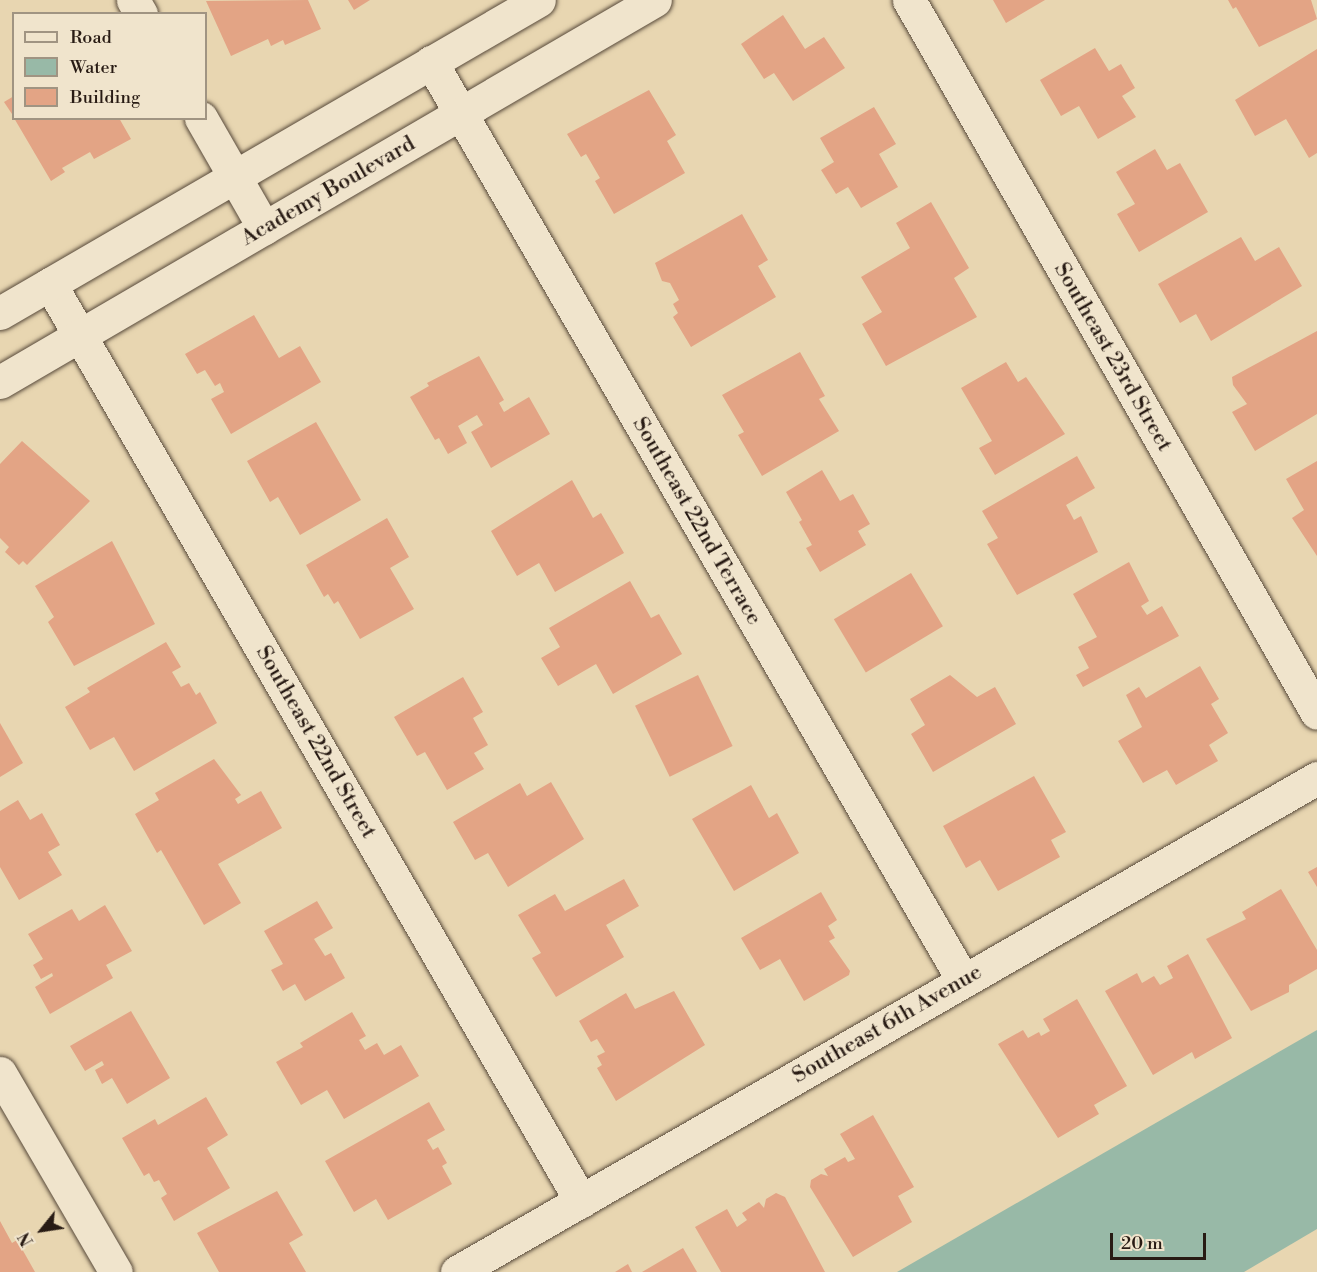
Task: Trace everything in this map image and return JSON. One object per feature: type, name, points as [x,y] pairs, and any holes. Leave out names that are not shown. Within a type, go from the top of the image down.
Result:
[{"type":"street","points":[[0,313],[539,0]]},
{"type":"street","name":"Academy Boulevard","points":[[0,382],[655,0]]},
{"type":"street","name":"Southeast 23rd Street","points":[[909,0],[1317,713]]},
{"type":"street","name":"Southeast 22nd Terrace","points":[[431,62],[963,980]]},
{"type":"street","points":[[202,120],[264,228]]},
{"type":"street","name":"Southeast 22nd Street","points":[[50,284],[581,1201]]},
{"type":"street","name":"Southeast 6th Avenue","points":[[458,1272],[1317,778]]},
{"type":"street","points":[[0,1073],[116,1272]]},
{"type":"water","points":[[1317,1030],[1317,1229],[1244,1272],[897,1272]]},
{"type":"building","points":[[308,0],[321,29],[285,45],[283,40],[271,46],[268,39],[231,56],[206,1]]},
{"type":"building","points":[[348,0],[370,0],[354,10]]},
{"type":"building","points":[[993,0],[1045,0],[1006,23]]},
{"type":"building","points":[[1228,0],[1311,0],[1317,19],[1259,47],[1236,7],[1233,9]]},
{"type":"building","points":[[783,15],[805,49],[824,37],[845,68],[793,101],[774,73],[764,79],[741,44]]},
{"type":"building","points":[[1095,48],[1109,71],[1121,64],[1135,88],[1122,96],[1136,117],[1098,139],[1079,106],[1061,116],[1040,80]]},
{"type":"building","points":[[1317,49],[1317,153],[1309,158],[1286,119],[1255,136],[1235,100]]},
{"type":"building","points":[[649,90],[676,135],[667,141],[685,173],[614,214],[595,181],[600,178],[586,154],[581,157],[567,134]]},
{"type":"building","points":[[12,97],[12,114],[4,102]]},
{"type":"building","points":[[874,107],[896,144],[879,154],[898,187],[861,208],[848,187],[836,194],[821,170],[834,162],[820,138]]},
{"type":"building","points":[[15,120],[120,120],[131,139],[94,159],[90,152],[62,168],[65,172],[51,181]]},
{"type":"building","points":[[1155,149],[1167,170],[1180,163],[1208,212],[1139,252],[1117,214],[1135,204],[1116,172]]},
{"type":"building","points":[[931,202],[969,268],[954,278],[977,317],[886,366],[862,324],[882,312],[861,277],[910,248],[896,223]]},
{"type":"building","points":[[742,214],[768,260],[758,266],[776,297],[691,347],[673,317],[678,313],[673,304],[679,300],[670,283],[662,281],[655,263]]},
{"type":"building","points":[[1241,237],[1255,261],[1279,247],[1302,286],[1211,341],[1196,314],[1180,323],[1158,284]]},
{"type":"building","points":[[254,315],[279,358],[300,346],[321,382],[231,434],[211,399],[224,392],[220,383],[215,386],[205,370],[197,374],[185,354]]},
{"type":"building","points":[[1317,331],[1317,414],[1255,451],[1232,412],[1247,404],[1233,385],[1232,377]]},
{"type":"building","points":[[800,352],[825,396],[819,399],[839,431],[762,476],[738,435],[744,432],[722,395]]},
{"type":"building","points":[[479,356],[504,400],[499,403],[504,412],[529,397],[550,434],[491,468],[471,432],[483,425],[477,415],[458,426],[467,443],[448,454],[439,438],[435,440],[410,397],[429,386],[427,383]]},
{"type":"building","points":[[1006,362],[1018,382],[1026,377],[1065,434],[995,475],[979,448],[992,441],[961,388]]},
{"type":"building","points":[[316,422],[361,500],[300,535],[278,497],[270,502],[247,461]]},
{"type":"building","points":[[22,441],[90,501],[27,565],[23,561],[19,565],[5,552],[9,547],[0,538],[0,464]]},
{"type":"building","points":[[1077,456],[1095,488],[1066,505],[1074,520],[1081,516],[1098,552],[1017,595],[987,544],[998,538],[982,511]]},
{"type":"building","points":[[1317,461],[1317,556],[1292,518],[1304,510],[1286,479]]},
{"type":"building","points":[[822,470],[840,501],[853,494],[870,524],[858,531],[866,545],[820,572],[806,548],[812,545],[799,522],[802,520],[786,492]]},
{"type":"building","points":[[572,480],[593,518],[601,513],[624,553],[555,592],[539,563],[517,576],[491,531]]},
{"type":"building","points":[[387,518],[409,557],[390,568],[414,609],[360,639],[338,601],[334,604],[328,594],[324,597],[306,565]]},
{"type":"building","points":[[112,541],[155,624],[74,666],[48,622],[54,617],[35,586]]},
{"type":"building","points":[[1129,562],[1149,601],[1141,606],[1147,615],[1162,606],[1179,636],[1083,687],[1076,675],[1089,668],[1078,647],[1097,637],[1073,594]]},
{"type":"building","points":[[911,573],[943,626],[866,672],[834,619]]},
{"type":"building","points":[[630,581],[651,618],[659,614],[682,654],[613,694],[596,664],[558,686],[541,658],[560,647],[549,628]]},
{"type":"building","points":[[166,642],[181,667],[172,672],[181,687],[189,683],[196,695],[200,692],[217,723],[134,771],[114,737],[90,750],[65,707],[90,692],[87,688]]},
{"type":"building","points":[[1200,666],[1219,699],[1211,704],[1228,733],[1209,745],[1218,761],[1176,785],[1167,770],[1143,783],[1118,741],[1142,727],[1126,695],[1139,687],[1146,698]]},
{"type":"building","points":[[698,675],[733,746],[670,777],[635,706]]},
{"type":"building","points":[[950,675],[977,697],[995,687],[1016,724],[933,772],[911,734],[925,725],[910,699]]},
{"type":"building","points":[[463,677],[483,712],[473,718],[488,745],[474,753],[484,769],[447,790],[425,752],[417,756],[394,717]]},
{"type":"building","points":[[0,723],[23,763],[0,777]]},
{"type":"building","points":[[214,759],[241,795],[235,799],[238,804],[261,791],[282,828],[218,864],[241,903],[204,925],[161,850],[157,853],[135,814],[159,800],[155,793]]},
{"type":"building","points":[[1034,776],[1066,832],[1051,840],[1060,857],[998,891],[980,860],[966,868],[943,826]]},
{"type":"building","points":[[551,782],[584,839],[508,887],[488,853],[475,860],[453,822],[520,783],[527,796]]},
{"type":"building","points":[[751,785],[769,818],[777,813],[799,853],[734,891],[692,819]]},
{"type":"building","points":[[18,800],[30,820],[42,813],[60,845],[48,852],[62,875],[19,900],[0,867],[0,811]]},
{"type":"building","points":[[1317,867],[1317,887],[1308,872]]},
{"type":"building","points":[[624,879],[639,906],[606,925],[624,957],[556,997],[532,958],[541,953],[518,915],[555,894],[565,911]]},
{"type":"building","points":[[1281,889],[1317,950],[1317,969],[1289,985],[1289,992],[1251,1011],[1206,939],[1246,919],[1242,912]]},
{"type":"building","points":[[821,892],[837,920],[828,926],[835,938],[829,941],[850,971],[849,975],[804,1001],[780,959],[760,970],[741,938]]},
{"type":"building","points":[[317,901],[333,928],[314,939],[325,956],[331,953],[345,978],[305,1001],[295,984],[283,991],[271,970],[283,964],[264,931]]},
{"type":"building","points":[[105,905],[132,951],[106,965],[113,978],[50,1014],[35,987],[53,976],[52,973],[41,979],[33,965],[43,959],[28,934],[72,909],[79,921]]},
{"type":"building","points":[[1188,954],[1232,1038],[1195,1059],[1192,1052],[1153,1075],[1105,991],[1137,973],[1142,983],[1154,976],[1160,985],[1173,978],[1167,966]]},
{"type":"building","points":[[674,991],[705,1045],[616,1101],[597,1068],[602,1065],[597,1056],[605,1052],[597,1039],[591,1042],[579,1021],[626,993],[635,1009]]},
{"type":"building","points":[[1077,999],[1127,1086],[1094,1105],[1099,1114],[1058,1138],[998,1044],[1023,1030],[1028,1038],[1039,1032],[1041,1036],[1050,1031],[1043,1019]]},
{"type":"building","points":[[131,1011],[170,1078],[127,1104],[112,1078],[102,1084],[95,1070],[104,1065],[102,1061],[85,1071],[70,1046]]},
{"type":"building","points":[[352,1012],[366,1036],[359,1040],[365,1050],[377,1043],[384,1055],[401,1045],[419,1076],[344,1119],[327,1090],[301,1105],[276,1062],[303,1047],[300,1043]]},
{"type":"building","points":[[206,1097],[228,1135],[207,1148],[230,1188],[174,1221],[161,1198],[167,1194],[159,1180],[154,1182],[149,1173],[144,1176],[122,1138],[155,1119],[158,1125]]},
{"type":"building","points":[[429,1102],[445,1130],[427,1140],[433,1150],[438,1147],[447,1163],[442,1166],[452,1184],[388,1220],[376,1199],[354,1212],[325,1161]]},
{"type":"building","points":[[873,1115],[914,1187],[898,1196],[912,1222],[853,1257],[810,1187],[811,1180],[821,1174],[828,1176],[824,1169],[845,1157],[848,1162],[855,1159],[840,1134]]},
{"type":"building","points":[[277,1191],[303,1235],[289,1243],[306,1272],[219,1272],[197,1233]]},
{"type":"building","points":[[776,1193],[785,1197],[825,1272],[721,1272],[695,1227],[727,1209],[737,1227],[747,1220],[742,1213],[759,1202],[764,1208],[766,1199]]},
{"type":"building","points":[[0,1221],[12,1243],[17,1240],[35,1272],[0,1272]]},
{"type":"building","points":[[683,1248],[697,1272],[642,1272]]},
{"type":"building","points":[[628,1264],[632,1272],[615,1272]]}]
